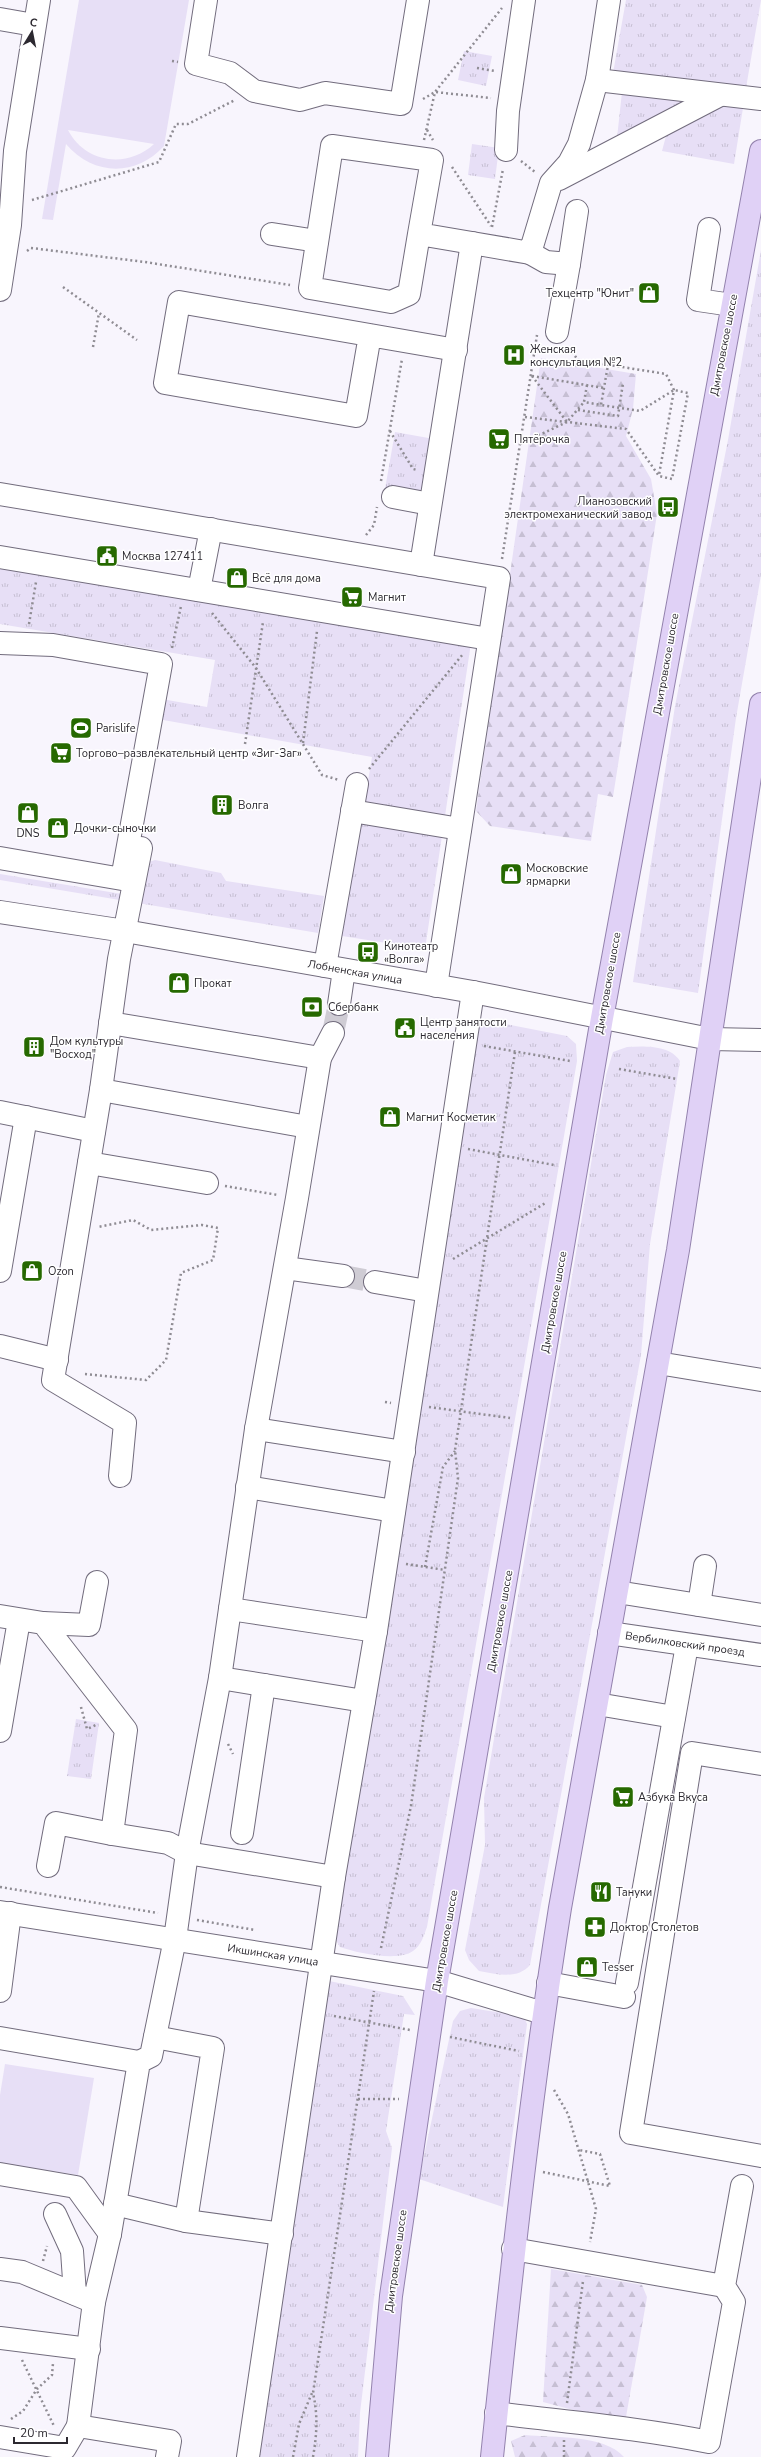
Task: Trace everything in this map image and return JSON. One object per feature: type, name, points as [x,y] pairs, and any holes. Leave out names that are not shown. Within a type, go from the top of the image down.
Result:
[{"type":"main road","name":"Дмитровское шоссе","points":[[377,2457],[390,2296],[437,1981],[602,1018],[761,151]]},
{"type":"main road","points":[[492,2457],[513,2249],[540,2056],[548,1983],[693,1159],[761,704]]},
{"type":"street","points":[[0,290],[6,232],[12,202],[7,150],[39,0]]},
{"type":"street","points":[[206,0],[196,64],[230,73],[254,91],[300,100],[325,93],[401,104],[418,0]]},
{"type":"street","points":[[506,150],[510,101],[524,0]]},
{"type":"street","points":[[530,253],[551,183],[570,163],[579,144],[596,80],[609,0]]},
{"type":"street","points":[[0,20],[34,24]]},
{"type":"street","points":[[596,80],[761,99]]},
{"type":"street","points":[[551,183],[720,95]]},
{"type":"street","points":[[332,146],[428,150],[432,160],[409,294],[391,302],[310,288],[332,146]]},
{"type":"street","points":[[547,331],[569,264],[577,211]]},
{"type":"street","points":[[709,229],[698,300],[732,305]]},
{"type":"street","points":[[272,234],[317,242]]},
{"type":"street","points":[[419,234],[530,253],[546,262],[569,264]]},
{"type":"street","points":[[421,566],[472,243]]},
{"type":"street","points":[[370,335],[356,416],[165,383],[179,302],[405,341],[456,350]]},
{"type":"street","points":[[0,494],[499,578],[483,638],[460,829],[436,986]]},
{"type":"street","points":[[384,495],[430,504]]},
{"type":"street","points":[[192,589],[211,529]]},
{"type":"street","points":[[0,557],[483,638]]},
{"type":"street","points":[[0,643],[53,645],[161,664],[122,879],[0,858]]},
{"type":"street","points":[[338,1004],[335,968],[352,811],[357,784]]},
{"type":"street","points":[[352,811],[460,829]]},
{"type":"street","points":[[120,1476],[125,1423],[53,1380],[101,1090],[125,931],[141,848]]},
{"type":"street","name":"Лобненская улица","points":[[0,912],[125,931],[473,992],[710,1039],[761,1040]]},
{"type":"street","points":[[248,2457],[334,1877],[376,1630],[404,1452],[428,1282],[473,992]]},
{"type":"street","points":[[110,1023],[320,1058]]},
{"type":"street","points":[[0,2038],[139,2062],[151,2056],[175,1939],[187,1853],[220,1678],[256,1428],[320,1058],[333,1033]]},
{"type":"street","points":[[101,1090],[308,1127]]},
{"type":"street","points":[[0,1112],[94,1130]]},
{"type":"street","points":[[0,1271],[26,1117]]},
{"type":"street","points":[[89,1164],[207,1183]]},
{"type":"street","points":[[284,1268],[343,1276]]},
{"type":"street","points":[[375,1282],[428,1282]]},
{"type":"street","points":[[0,1346],[56,1366]]},
{"type":"street","points":[[658,1363],[761,1380]]},
{"type":"street","points":[[256,1428],[404,1452]]},
{"type":"street","points":[[247,1487],[394,1511]]},
{"type":"street","points":[[699,1605],[706,1566]]},
{"type":"street","points":[[0,1731],[10,1618],[43,1624],[89,1625],[97,1582]]},
{"type":"street","points":[[617,1592],[761,1615]]},
{"type":"street","points":[[230,1609],[376,1630]]},
{"type":"street","points":[[43,1624],[126,1730],[112,1834]]},
{"type":"street","name":"Вербилковский проезд","points":[[609,1633],[761,1655]]},
{"type":"street","points":[[548,1983],[626,1990],[687,1645]]},
{"type":"street","points":[[220,1678],[364,1701]]},
{"type":"street","points":[[242,1833],[264,1685]]},
{"type":"street","points":[[597,1704],[674,1717]]},
{"type":"street","points":[[761,1764],[692,1753],[631,2133],[761,2156]]},
{"type":"street","points":[[48,1866],[56,1823],[168,1843],[187,1853],[334,1877]]},
{"type":"street","points":[[0,1991],[5,1913]]},
{"type":"street","name":"Икшинская улица","points":[[5,1913],[437,1981],[544,2013]]},
{"type":"street","points":[[155,2037],[214,2048],[186,2221]]},
{"type":"street","points":[[84,2298],[110,2234],[139,2062]]},
{"type":"street","points":[[0,2174],[76,2187],[110,2234]]},
{"type":"street","points":[[496,2413],[582,2424],[638,2429],[708,2449],[734,2302],[724,2286],[742,2186]]},
{"type":"street","points":[[115,2204],[186,2221],[282,2234]]},
{"type":"street","points":[[3,2430],[65,2452],[78,2426],[89,2349],[84,2298],[72,2251],[55,2214]]},
{"type":"street","points":[[513,2249],[724,2286]]},
{"type":"street","points":[[0,2269],[22,2272],[84,2298]]},
{"type":"street","points":[[4,2338],[89,2349]]},
{"type":"street","points":[[78,2426],[170,2441],[167,2457]]},
{"type":"path","points":[[401,104],[420,100],[435,92],[504,6]]},
{"type":"path","points":[[12,202],[28,202],[159,162],[176,124],[188,124],[254,91]]},
{"type":"path","points":[[435,92],[470,94],[510,101]]},
{"type":"path","points":[[428,150],[427,130],[435,92]]},
{"type":"path","points":[[427,130],[428,150]]},
{"type":"path","points":[[472,243],[492,227],[506,150],[551,183]]},
{"type":"path","points":[[448,162],[508,250]]},
{"type":"path","points":[[6,232],[27,251],[31,248],[145,262],[310,288]]},
{"type":"path","points":[[63,287],[137,340]]},
{"type":"path","points":[[93,347],[99,313]]},
{"type":"path","points":[[499,578],[532,376],[547,331],[578,360],[666,374],[674,390],[658,476]]},
{"type":"path","points":[[353,553],[374,525],[384,495],[390,431],[405,341]]},
{"type":"path","points":[[601,405],[608,365]]},
{"type":"path","points":[[532,376],[604,388]]},
{"type":"path","points":[[532,376],[567,422]]},
{"type":"path","points":[[577,410],[618,416],[623,383]]},
{"type":"path","points":[[520,444],[567,422],[584,402],[587,385]]},
{"type":"path","points":[[525,417],[626,429],[658,476],[672,479],[688,392],[674,390],[640,411],[584,402]]},
{"type":"path","points":[[390,431],[414,469],[435,473]]},
{"type":"path","points":[[26,644],[38,563]]},
{"type":"path","points":[[161,664],[168,665],[192,589]]},
{"type":"path","points":[[192,589],[256,668],[322,775],[357,784],[483,638]]},
{"type":"path","points":[[245,744],[266,601]]},
{"type":"path","points":[[303,743],[320,610]]},
{"type":"path","points":[[478,1045],[570,1061]]},
{"type":"path","points":[[381,1948],[411,1806],[458,1478],[455,1450],[485,1240],[515,1052]]},
{"type":"path","points":[[619,1069],[677,1079]]},
{"type":"path","points":[[449,1146],[554,1165]]},
{"type":"path","points":[[207,1183],[297,1198]]},
{"type":"path","points":[[428,1282],[485,1240],[547,1202]]},
{"type":"path","points":[[56,1366],[146,1380],[166,1360],[181,1273],[213,1260],[218,1228],[202,1225],[151,1230],[133,1220],[78,1231]]},
{"type":"path","points":[[385,1402],[510,1418]]},
{"type":"path","points":[[425,1567],[443,1467],[455,1450]]},
{"type":"path","points":[[386,1562],[445,1570]]},
{"type":"path","points":[[226,1739],[236,1761]]},
{"type":"path","points":[[0,1887],[163,1914]]},
{"type":"path","points":[[189,1919],[258,1931]]},
{"type":"path","points":[[293,2457],[299,2424],[313,2393],[375,1987]]},
{"type":"path","points":[[314,2012],[411,2029]]},
{"type":"path","points":[[450,2037],[520,2051]]},
{"type":"path","points":[[358,2099],[400,2099]]},
{"type":"path","points":[[541,2172],[610,2186],[600,2154],[579,2150]]},
{"type":"path","points":[[4,2338],[28,2369],[65,2452]]},
{"type":"path","points":[[3,2430],[23,2411],[36,2389],[52,2375],[54,2345]]},
{"type":"path","points":[[313,2393],[317,2411],[317,2431],[313,2457]]},
{"type":"green space","points":[[79,0],[189,0],[164,146],[153,156],[141,163],[115,169],[101,167],[89,162],[77,155],[66,144],[53,220],[42,219]],"holes":[[[68,130],[154,144],[143,152],[132,157],[107,159],[96,156],[85,150],[75,141]]]},
{"type":"green space","points":[[626,0],[761,0],[746,88],[613,73]]},
{"type":"green space","points":[[464,51],[492,56],[486,86],[458,80]]},
{"type":"green space","points":[[622,92],[685,98],[683,108],[617,138]]},
{"type":"green space","points":[[729,104],[743,108],[734,164],[662,151],[666,136],[714,109]]},
{"type":"green space","points":[[472,144],[499,148],[495,179],[468,175]]},
{"type":"green space","points":[[761,250],[761,575],[736,718],[698,993],[633,982],[675,706],[728,440]]},
{"type":"green space","points":[[541,358],[636,374],[633,409],[626,436],[651,479],[657,514],[613,797],[598,794],[591,841],[490,826],[476,811]]},
{"type":"green space","points":[[395,432],[434,439],[424,496],[385,489]]},
{"type":"green space","points":[[0,566],[471,643],[425,949],[342,936],[372,757],[152,718],[156,698],[207,707],[215,660],[0,624]]},
{"type":"green space","points":[[155,860],[221,873],[226,881],[324,896],[318,933],[0,880],[0,874],[122,894],[127,869]]},
{"type":"green space","points":[[479,1019],[567,1036],[576,1044],[577,1061],[427,1927],[420,1943],[413,1951],[398,1956],[367,1954],[340,1947],[336,1936],[475,1022]]},
{"type":"green space","points":[[627,1047],[664,1049],[676,1056],[680,1061],[650,1244],[641,1355],[530,1965],[519,1973],[506,1975],[479,1971],[469,1960],[465,1950],[485,1845],[484,1798],[606,1075],[613,1052]]},
{"type":"green space","points":[[76,1719],[99,1723],[91,1779],[67,1776]]},
{"type":"green space","points":[[329,1981],[403,1996],[415,2015],[404,2014],[386,2131],[392,2148],[360,2413],[358,2457],[259,2457]]},
{"type":"green space","points":[[471,2008],[515,2015],[524,2018],[527,2024],[503,2207],[419,2179],[453,2021],[460,2011]]},
{"type":"green space","points":[[5,2064],[94,2078],[78,2175],[0,2163],[0,2095]]},
{"type":"green space","points":[[551,2269],[642,2285],[647,2297],[626,2417],[577,2411],[543,2402]]},
{"type":"green space","points":[[525,2435],[578,2438],[604,2444],[624,2457],[515,2457],[511,2441]]},
{"type":"tunnel","points":[[333,1033],[339,1004]]},
{"type":"tunnel","points":[[343,1276],[375,1282]]},
{"type":"place","name":"Техцентр \"Юнит\"","points":[[649,293]]},
{"type":"place","name":"Женская консультация №2","points":[[514,355]]},
{"type":"place","name":"Пятёрочка","points":[[499,439]]},
{"type":"place","name":"Лианозовский электромеханический завод","points":[[668,507]]},
{"type":"place","name":"Москва 127411","points":[[107,556]]},
{"type":"place","name":"Всё для дома","points":[[237,578]]},
{"type":"place","name":"Магнит","points":[[352,597]]},
{"type":"place","name":"Parislife","points":[[81,728]]},
{"type":"place","name":"Торгово–развлекательный центр «Зиг-Заг»","points":[[61,753]]},
{"type":"place","name":"Волга","points":[[222,805]]},
{"type":"place","name":"DNS","points":[[28,813]]},
{"type":"place","name":"Дочки-сыночки","points":[[58,828]]},
{"type":"place","name":"Московские ярмарки","points":[[511,874]]},
{"type":"place","name":"Кинотеатр «Волга»","points":[[368,952]]},
{"type":"place","name":"Прокат","points":[[179,983]]},
{"type":"place","name":"Сбербанк","points":[[312,1007]]},
{"type":"place","name":"Центр занятости населения","points":[[405,1028]]},
{"type":"place","name":"Дом культуры \"Восход\"","points":[[34,1047]]},
{"type":"place","name":"Магнит Косметик","points":[[390,1117]]},
{"type":"place","name":"Ozon","points":[[32,1271]]},
{"type":"place","name":"Азбука Вкуса","points":[[623,1797]]},
{"type":"place","name":"Тануки","points":[[601,1892]]},
{"type":"place","name":"Доктор Столетов","points":[[595,1927]]},
{"type":"place","name":"Tesser","points":[[587,1967]]}]
